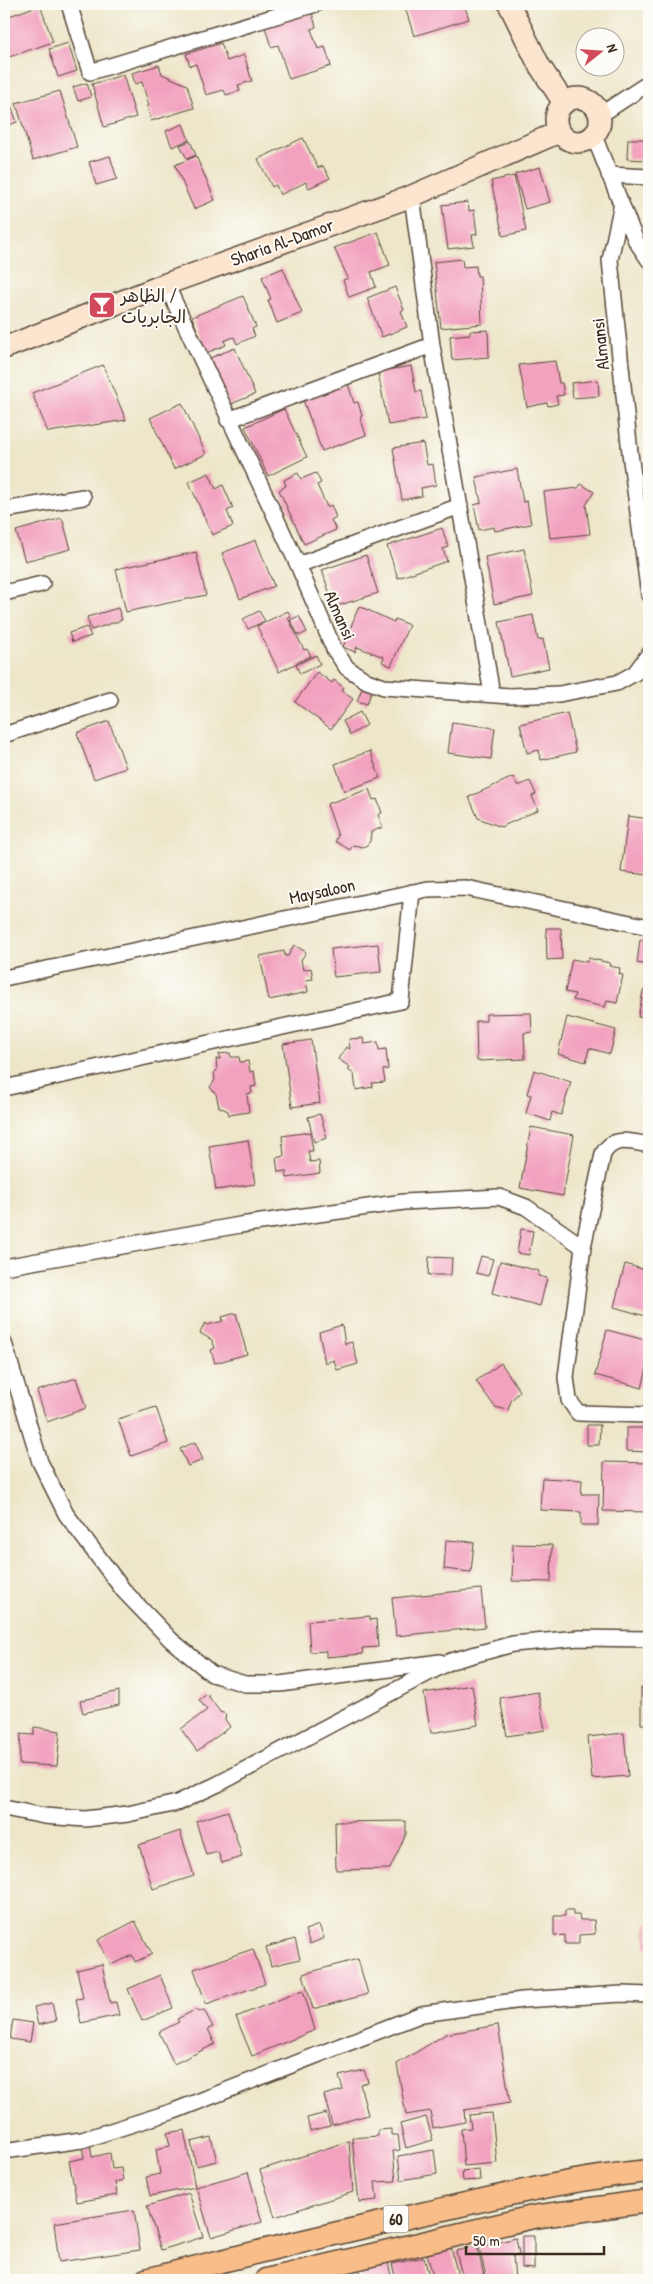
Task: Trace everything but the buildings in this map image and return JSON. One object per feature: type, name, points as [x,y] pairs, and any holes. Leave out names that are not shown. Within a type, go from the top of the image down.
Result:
[{"type":"main road","name":"60","points":[[154,2279],[349,2230],[523,2191],[606,2175],[649,2171]]},
{"type":"main road","name":"60","points":[[266,2280],[533,2217],[649,2202]]},
{"type":"street","points":[[69,4],[90,72],[316,4]]},
{"type":"street","points":[[509,4],[539,65],[564,103]]},
{"type":"street","points":[[600,115],[649,83]]},
{"type":"street","points":[[578,98],[592,103],[600,115],[600,122],[594,136],[582,143],[574,143],[567,140],[559,132],[555,123],[556,115],[564,103],[578,98]]},
{"type":"street","name":"Sharia Al-Damor","points":[[4,348],[166,284],[412,196],[559,132]]},
{"type":"street","points":[[594,136],[636,241],[649,260]]},
{"type":"street","points":[[609,175],[649,177]]},
{"type":"street","points":[[412,196],[432,344],[492,694]]},
{"type":"street","name":"Almansi","points":[[622,208],[610,260],[630,453],[649,596]]},
{"type":"street","name":"Almansi","points":[[166,284],[228,420],[298,565],[334,649],[348,668],[367,681],[384,687],[492,694],[559,694],[618,683],[636,673],[649,654]]},
{"type":"street","points":[[228,420],[432,344]]},
{"type":"street","points":[[630,453],[638,478],[649,490]]},
{"type":"street","points":[[4,510],[83,497]]},
{"type":"street","points":[[298,565],[460,506]]},
{"type":"street","points":[[4,593],[42,584]]},
{"type":"street","points":[[4,736],[110,700]]},
{"type":"street","name":"Maysaloon","points":[[4,978],[428,889],[466,888],[649,927]]},
{"type":"street","points":[[4,1088],[402,1001],[412,892]]},
{"type":"street","points":[[644,1144],[628,1141],[613,1142],[603,1154],[594,1204],[583,1247],[566,1376],[569,1400],[578,1412],[586,1414],[649,1415]]},
{"type":"street","points":[[4,1267],[250,1223],[404,1202],[499,1197],[526,1208],[583,1247]]},
{"type":"street","points":[[4,1343],[40,1462],[66,1514],[124,1591],[171,1640],[212,1674],[245,1684],[280,1684],[451,1661],[513,1644],[579,1638],[649,1639]]},
{"type":"street","points":[[4,1808],[44,1816],[85,1819],[128,1814],[177,1803],[227,1780],[451,1661]]},
{"type":"street","points":[[4,2151],[82,2140],[174,2112],[422,2014],[522,2000],[622,1994],[649,1995]]},
{"type":"place","name":"الظاهر / الجابريات","points":[[102,305]]}]
